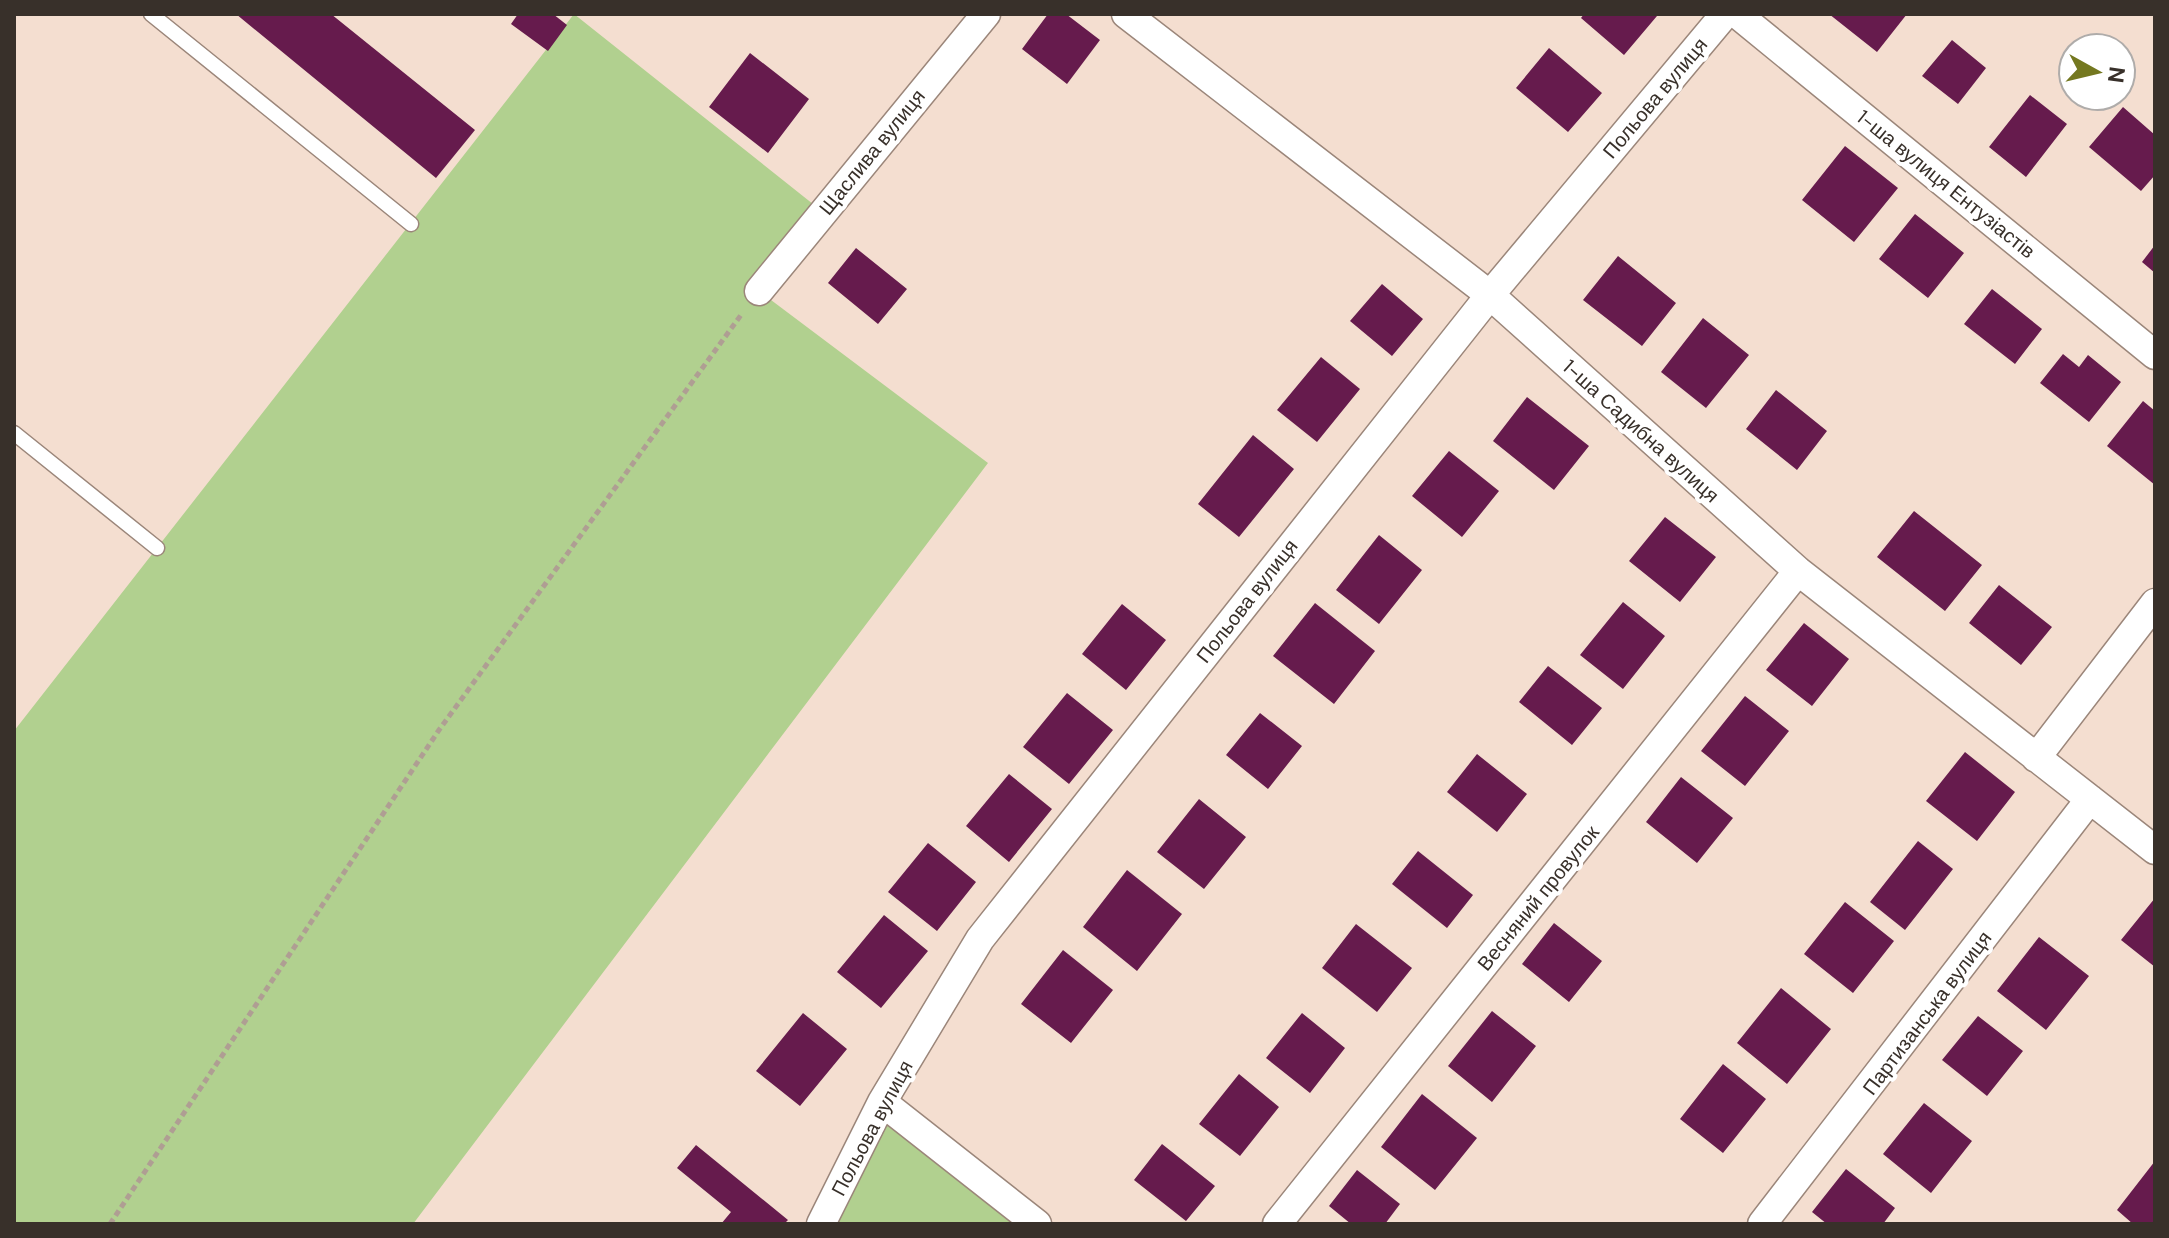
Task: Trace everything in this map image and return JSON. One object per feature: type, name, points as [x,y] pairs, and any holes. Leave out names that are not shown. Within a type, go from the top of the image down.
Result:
[{"type":"street","name":"Щаслива вулиця","points":[[759,291],[986,14]]},
{"type":"street","name":"1-ша Садибна вулиця","points":[[1126,14],[1490,295],[1798,571],[2155,850]]},
{"type":"street","name":"Польова вулиця","points":[[821,1224],[882,1102],[980,939],[1490,295],[1725,14]]},
{"type":"street","name":"1-ша вулиця Ентузіастів","points":[[1737,14],[2155,355]]},
{"type":"street","name":"Весняний провулок","points":[[1277,1224],[1798,571]]},
{"type":"street","points":[[2036,758],[2155,603]]},
{"type":"street","name":"Партизанська вулиця","points":[[1762,1224],[2090,799]]},
{"type":"street","points":[[882,1102],[1037,1224]]},
{"type":"lane","points":[[151,14],[411,224]]},
{"type":"lane","points":[[14,433],[157,548]]},
{"type":"path","points":[[110,1224],[439,730],[759,291]]},
{"type":"green space","points":[[574,14],[823,212],[759,291],[988,463],[413,1224],[14,1224],[14,731]]},
{"type":"green space","points":[[882,1102],[1037,1224],[821,1224]]},
{"type":"building","points":[[236,14],[331,14],[475,130],[436,178]]},
{"type":"building","points":[[518,14],[553,14],[567,25],[548,51],[511,24]]},
{"type":"building","points":[[1048,14],[1066,14],[1100,40],[1067,84],[1022,49]]},
{"type":"building","points":[[1584,14],[1657,16],[1624,55],[1581,18]]},
{"type":"building","points":[[1829,14],[1907,14],[1877,52]]},
{"type":"building","points":[[1952,40],[1986,68],[1958,104],[1922,76]]},
{"type":"building","points":[[1549,48],[1602,93],[1568,132],[1516,88]]},
{"type":"building","points":[[750,53],[809,99],[768,153],[709,107]]},
{"type":"building","points":[[2030,95],[2067,124],[2026,177],[1989,147]]},
{"type":"building","points":[[2119,112],[2129,112],[2155,135],[2155,175],[2141,191],[2089,147]]},
{"type":"building","points":[[1845,146],[1898,188],[1854,242],[1802,200]]},
{"type":"building","points":[[1915,214],[1964,253],[1928,298],[1879,259]]},
{"type":"building","points":[[2155,245],[2155,273],[2142,262]]},
{"type":"building","points":[[856,248],[907,289],[878,324],[828,283]]},
{"type":"building","points":[[1618,256],[1676,303],[1642,346],[1583,300]]},
{"type":"building","points":[[1382,284],[1423,319],[1392,356],[1350,321]]},
{"type":"building","points":[[1992,289],[2042,329],[2015,364],[1964,324]]},
{"type":"building","points":[[1703,318],[1749,355],[1706,408],[1661,372]]},
{"type":"building","points":[[2063,354],[2079,367],[2088,355],[2121,382],[2089,422],[2040,383]]},
{"type":"building","points":[[1321,357],[1360,389],[1317,442],[1277,410]]},
{"type":"building","points":[[1776,390],[1827,431],[1797,470],[1746,429]]},
{"type":"building","points":[[1527,397],[1589,446],[1554,490],[1493,441]]},
{"type":"building","points":[[2143,401],[2155,411],[2155,485],[2107,446]]},
{"type":"building","points":[[1253,435],[1294,469],[1239,537],[1198,504]]},
{"type":"building","points":[[1449,451],[1499,491],[1462,537],[1412,496]]},
{"type":"building","points":[[1914,511],[1982,565],[1945,611],[1877,557]]},
{"type":"building","points":[[1665,517],[1716,557],[1680,602],[1629,561]]},
{"type":"building","points":[[1379,535],[1422,570],[1379,624],[1336,590]]},
{"type":"building","points":[[1999,585],[2052,627],[2021,665],[1969,623]]},
{"type":"building","points":[[1623,602],[1665,636],[1623,689],[1580,655]]},
{"type":"building","points":[[1315,603],[1375,651],[1334,704],[1273,656]]},
{"type":"building","points":[[1122,604],[1166,640],[1126,690],[1082,654]]},
{"type":"building","points":[[1804,623],[1849,659],[1812,706],[1766,670]]},
{"type":"building","points":[[1548,666],[1602,708],[1572,745],[1519,702]]},
{"type":"building","points":[[1067,693],[1113,730],[1069,784],[1023,747]]},
{"type":"building","points":[[1745,696],[1789,731],[1745,786],[1701,751]]},
{"type":"building","points":[[1260,713],[1302,746],[1268,789],[1226,755]]},
{"type":"building","points":[[1965,752],[2015,792],[1977,841],[1926,801]]},
{"type":"building","points":[[1477,754],[1527,794],[1497,832],[1447,792]]},
{"type":"building","points":[[1009,774],[1052,809],[1009,862],[966,826]]},
{"type":"building","points":[[1681,777],[1733,818],[1697,863],[1646,822]]},
{"type":"building","points":[[1199,799],[1246,837],[1204,889],[1157,852]]},
{"type":"building","points":[[1918,841],[1953,869],[1905,930],[1870,902]]},
{"type":"building","points":[[928,843],[976,882],[937,931],[888,892]]},
{"type":"building","points":[[1418,851],[1473,895],[1447,928],[1392,884]]},
{"type":"building","points":[[1127,870],[1182,914],[1137,971],[1083,927]]},
{"type":"building","points":[[2155,898],[2155,967],[2121,940]]},
{"type":"building","points":[[1845,902],[1894,941],[1853,993],[1804,954]]},
{"type":"building","points":[[884,915],[928,951],[881,1008],[837,972]]},
{"type":"building","points":[[1554,923],[1602,961],[1569,1002],[1522,964]]},
{"type":"building","points":[[1356,924],[1412,968],[1377,1012],[1322,968]]},
{"type":"building","points":[[2039,937],[2089,976],[2046,1030],[1997,991]]},
{"type":"building","points":[[1063,950],[1113,990],[1071,1043],[1021,1004]]},
{"type":"building","points":[[1781,988],[1831,1029],[1787,1084],[1737,1043]]},
{"type":"building","points":[[1492,1011],[1536,1046],[1492,1102],[1448,1066]]},
{"type":"building","points":[[803,1013],[847,1049],[800,1106],[756,1071]]},
{"type":"building","points":[[1302,1013],[1345,1048],[1310,1093],[1266,1058]]},
{"type":"building","points":[[1978,1016],[2023,1051],[1987,1096],[1942,1060]]},
{"type":"building","points":[[1723,1064],[1766,1099],[1723,1153],[1680,1119]]},
{"type":"building","points":[[1239,1074],[1279,1107],[1240,1156],[1199,1124]]},
{"type":"building","points":[[1422,1094],[1477,1138],[1435,1190],[1381,1147]]},
{"type":"building","points":[[1924,1103],[1972,1141],[1931,1193],[1883,1154]]},
{"type":"building","points":[[1162,1144],[1215,1186],[1186,1221],[1134,1180]]},
{"type":"building","points":[[696,1145],[788,1220],[784,1224],[721,1224],[731,1212],[677,1168]]},
{"type":"building","points":[[2155,1161],[2155,1224],[2133,1224],[2117,1210]]},
{"type":"building","points":[[1846,1169],[1895,1208],[1883,1224],[1827,1224],[1812,1212]]},
{"type":"building","points":[[1357,1170],[1400,1204],[1385,1224],[1351,1224],[1329,1206]]}]
